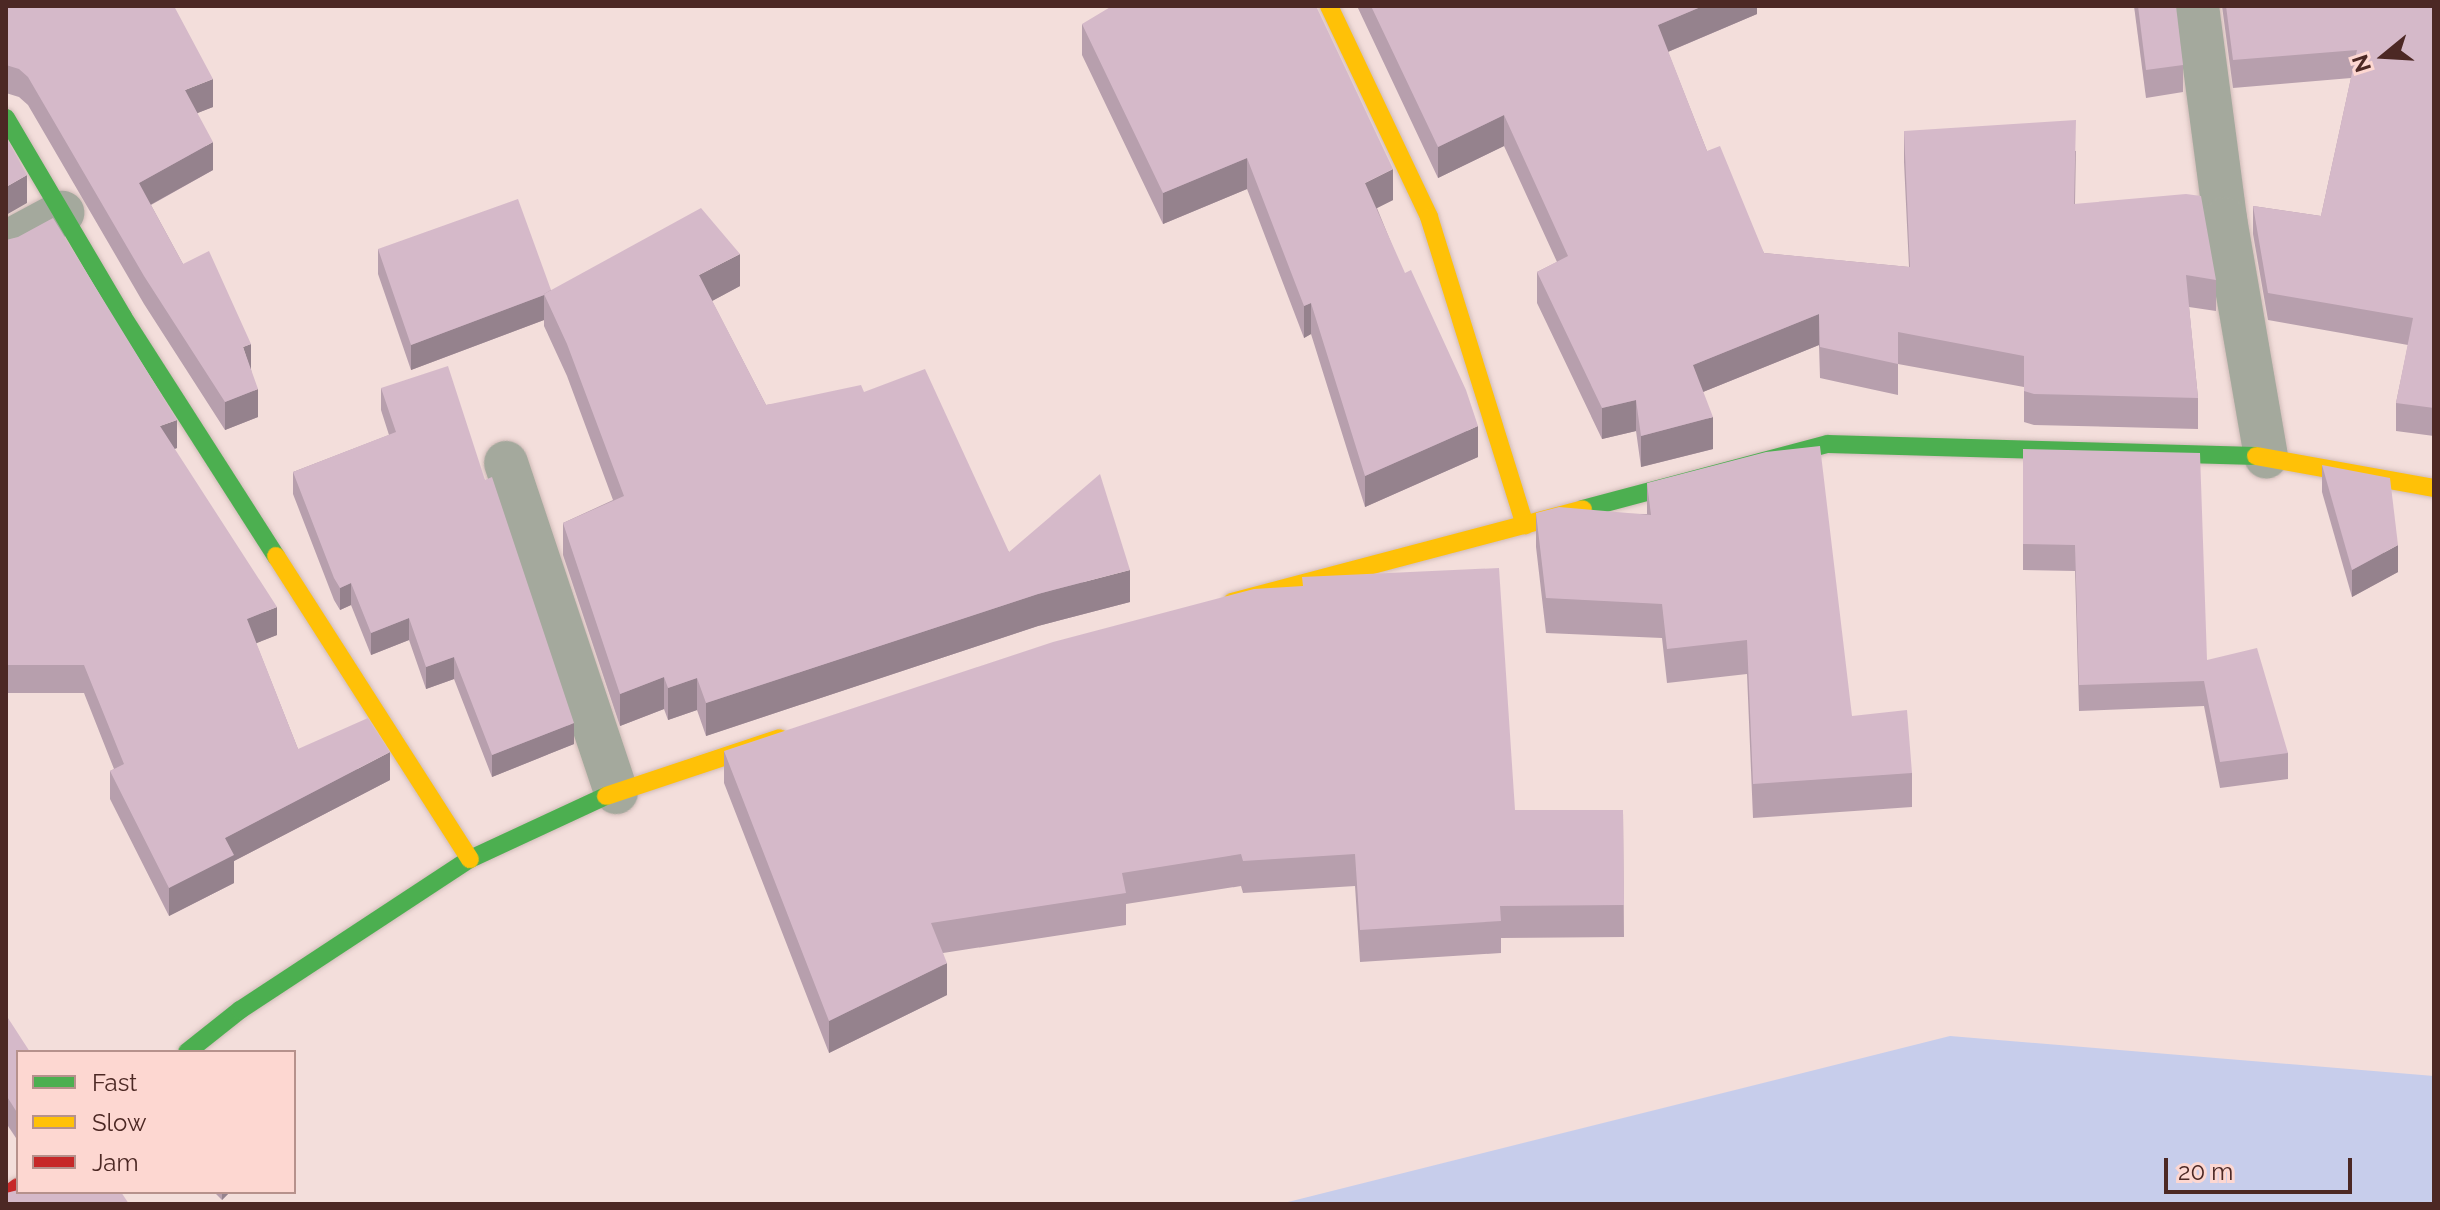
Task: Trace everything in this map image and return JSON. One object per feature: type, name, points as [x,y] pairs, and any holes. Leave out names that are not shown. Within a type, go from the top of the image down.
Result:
[{"type":"street","points":[[1329,6],[1429,217],[1525,525]]},
{"type":"street","points":[[2197,6],[2225,219],[2266,456]]},
{"type":"street","points":[[6,118],[140,343],[470,859]]},
{"type":"street","points":[[6,243],[62,213]]},
{"type":"street","points":[[1216,606],[1828,444],[2266,456],[2434,488]]},
{"type":"street","points":[[506,463],[616,792]]},
{"type":"street","points":[[190,1050],[240,1010],[470,859],[616,792],[794,733]]},
{"type":"water","points":[[1950,1036],[2434,1076],[2434,1204],[1280,1204]]},
{"type":"building","points":[[6,6],[174,6],[213,79],[185,90],[213,142],[139,183],[183,264],[209,251],[251,344],[243,347],[258,389],[225,402],[144,276],[28,77],[19,69],[6,65]]},
{"type":"building","points":[[1112,6],[1316,6],[1393,169],[1365,183],[1405,273],[1411,270],[1466,390],[1478,426],[1365,476],[1311,303],[1304,306],[1247,158],[1163,193],[1082,24]]},
{"type":"building","points":[[1371,6],[1703,6],[1658,25],[1707,151],[1720,146],[1764,253],[1910,267],[1904,131],[2076,120],[2074,204],[2186,194],[2201,196],[2216,280],[2186,275],[2198,398],[2034,394],[2024,391],[2024,356],[1898,332],[1898,364],[1820,347],[1819,314],[1693,365],[1713,417],[1641,436],[1636,400],[1602,408],[1537,272],[1568,256],[1504,115],[1438,147]]},
{"type":"building","points":[[2138,6],[2176,6],[2183,65],[2146,70]]},
{"type":"building","points":[[2226,6],[2434,6],[2434,408],[2396,403],[2413,318],[2268,293],[2253,206],[2321,216],[2357,50],[2233,60]]},
{"type":"building","points":[[6,137],[27,175],[6,187]]},
{"type":"building","points":[[518,199],[551,290],[411,345],[378,249]]},
{"type":"building","points":[[701,208],[740,254],[699,275],[766,405],[861,385],[864,392],[925,369],[1009,552],[1100,474],[1130,570],[1038,594],[706,703],[697,678],[668,688],[664,677],[620,694],[563,523],[624,496],[567,344],[544,294]]},
{"type":"building","points":[[53,218],[177,420],[160,426],[277,607],[247,619],[298,749],[368,718],[390,752],[225,838],[234,855],[169,888],[110,771],[124,764],[84,665],[6,665],[6,240]]},
{"type":"building","points":[[448,366],[485,480],[492,477],[574,723],[492,755],[454,657],[426,667],[409,618],[371,633],[351,583],[340,588],[334,578],[293,472],[396,432],[381,388]]},
{"type":"building","points":[[1820,446],[1852,716],[1907,710],[1912,773],[1753,784],[1747,640],[1667,649],[1662,604],[1546,598],[1536,513],[1559,507],[1651,515],[1647,483],[1766,452]]},
{"type":"building","points":[[2023,449],[2200,453],[2207,660],[2257,648],[2288,753],[2220,762],[2204,681],[2079,685],[2075,545],[2023,544]]},
{"type":"building","points":[[2322,465],[2390,478],[2398,545],[2352,570]]},
{"type":"building","points":[[1499,568],[1515,810],[1623,810],[1624,905],[1500,906],[1501,921],[1360,930],[1355,854],[1243,861],[1241,854],[1122,873],[1126,893],[931,923],[947,963],[829,1021],[724,751],[1053,642],[1254,589],[1303,586],[1302,577]]},
{"type":"building","points":[[6,1019],[29,1050],[16,1050],[16,1111],[6,1095]]},
{"type":"building","points":[[16,1190],[16,1194],[122,1194],[129,1204],[6,1204],[6,1193]]},
{"type":"traffic: fast","points":[[6,118],[123,317],[276,556]]},
{"type":"traffic: fast","points":[[1583,509],[1828,444],[2256,456]]},
{"type":"traffic: fast","points":[[190,1050],[240,1010],[470,859],[606,796]]},
{"type":"traffic: slow","points":[[1329,6],[1429,217],[1525,525]]},
{"type":"traffic: slow","points":[[2256,456],[2434,488]]},
{"type":"traffic: slow","points":[[1232,602],[1583,509]]},
{"type":"traffic: slow","points":[[276,556],[470,859]]},
{"type":"traffic: slow","points":[[606,796],[780,738]]},
{"type":"traffic: jam","points":[[6,1196],[16,1188]]}]
